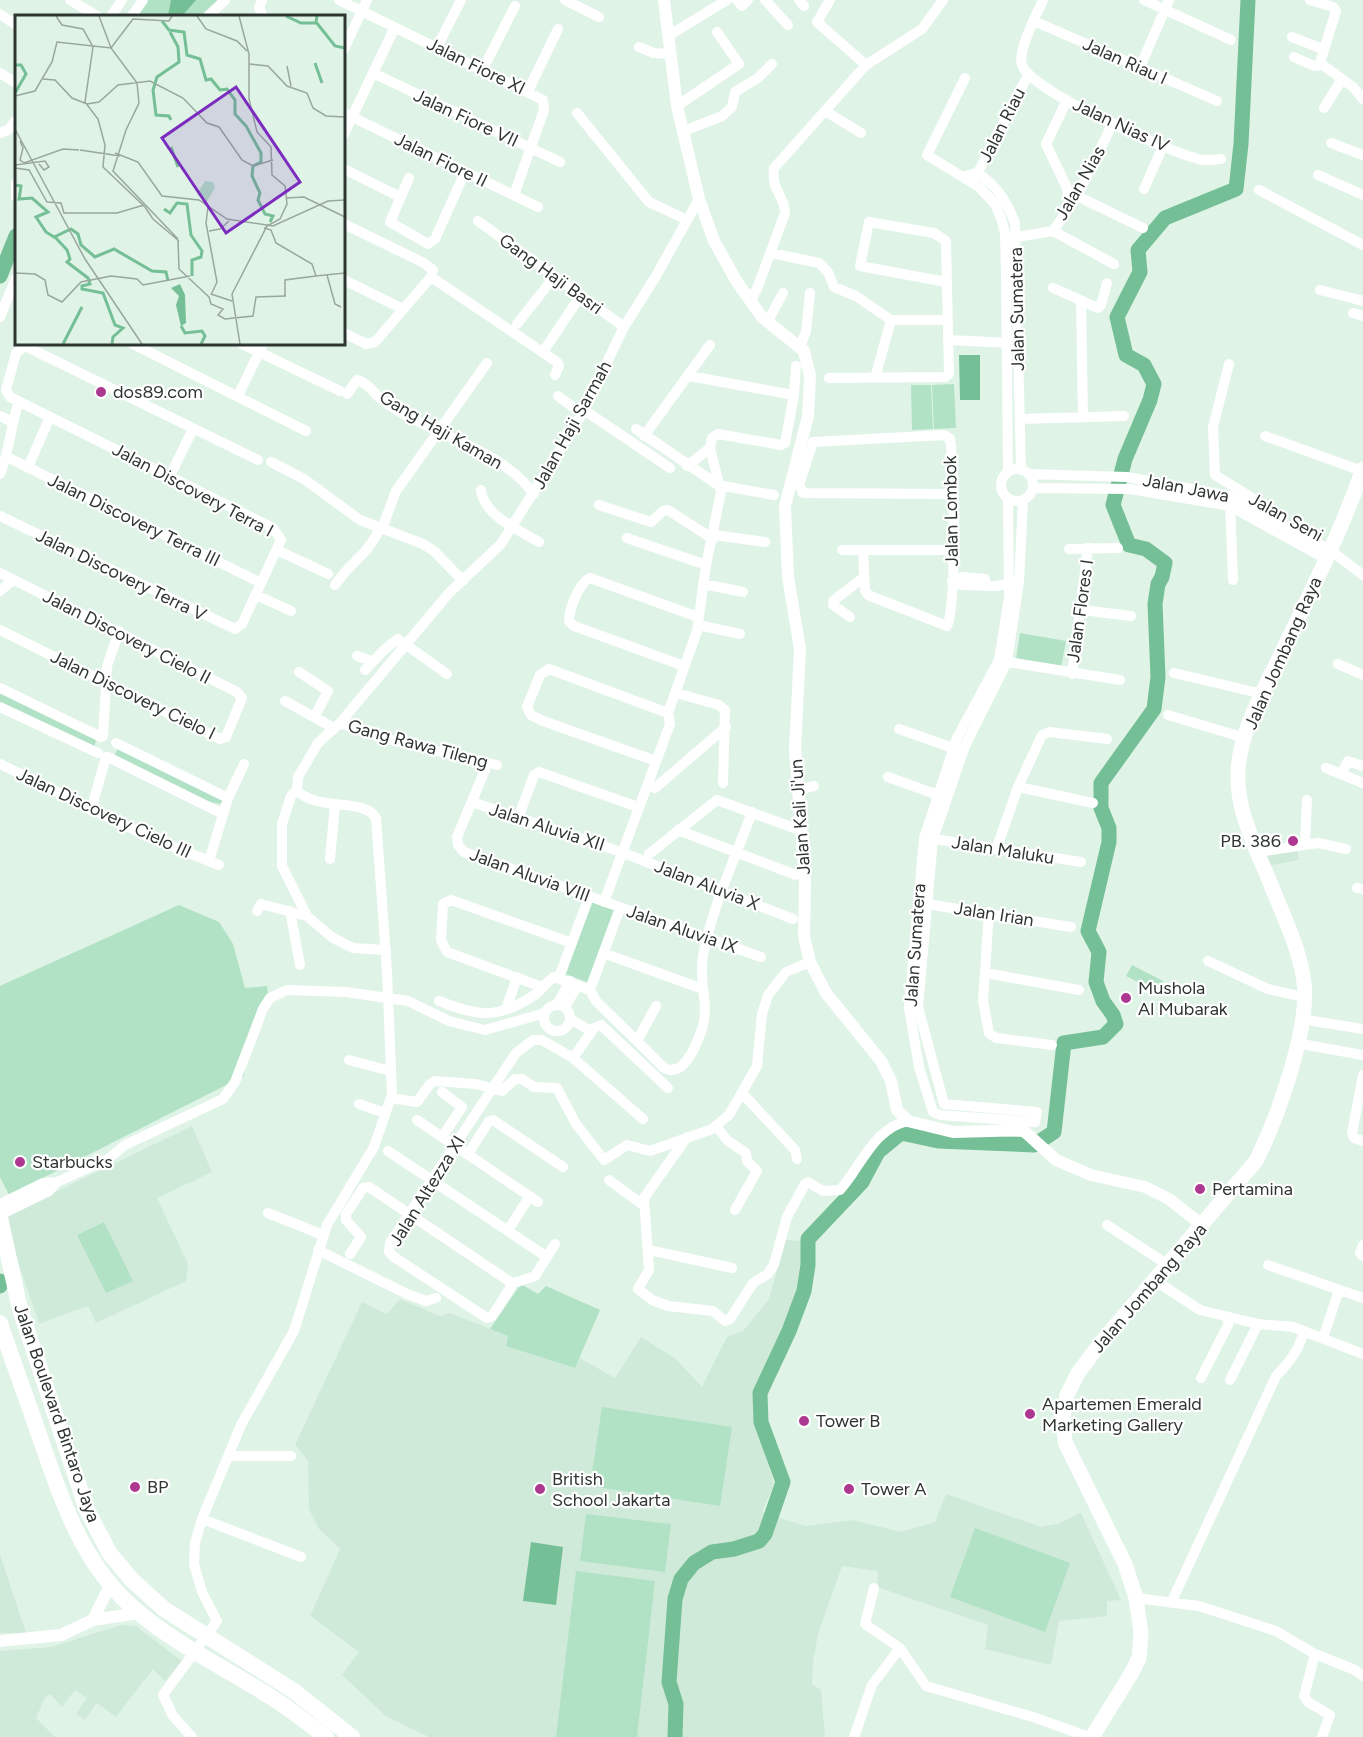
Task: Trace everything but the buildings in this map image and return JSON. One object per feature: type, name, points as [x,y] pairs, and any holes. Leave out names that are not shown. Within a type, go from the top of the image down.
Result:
[{"type":"main road","name":"Jalan Jombang Raya","points":[[1091,1737],[1122,1692],[1139,1658],[1141,1633],[1136,1598],[1125,1564],[1065,1443],[1063,1417],[1067,1395],[1078,1373],[1103,1340],[1202,1226],[1261,1152],[1285,1091],[1301,1019],[1304,983],[1298,952],[1238,795],[1238,768],[1245,738],[1263,694],[1329,551],[1363,470]]},
{"type":"main road","name":"Jalan Boulevard Bintaro Jaya","points":[[0,1216],[20,1309],[95,1528],[110,1554],[132,1580],[173,1616],[294,1691],[352,1737]]},
{"type":"main road","name":"Jalan Boulevard Bintaro Jaya","points":[[0,1324],[52,1473],[81,1542],[110,1585],[139,1613],[184,1646],[286,1706],[326,1737]]},
{"type":"main road","points":[[43,1448],[55,1451],[65,1443]]},
{"type":"main road","points":[[52,1473],[60,1462],[72,1465]]},
{"type":"street","points":[[70,0],[95,15]]},
{"type":"street","points":[[112,15],[122,0]]},
{"type":"street","points":[[133,15],[143,0]]},
{"type":"street","points":[[209,15],[225,0]]},
{"type":"street","points":[[262,0],[259,8],[262,15]]},
{"type":"street","name":"Jalan Fiore XI","points":[[339,0],[539,96],[545,106],[532,149]]},
{"type":"street","points":[[345,47],[367,0]]},
{"type":"street","points":[[565,0],[600,17]]},
{"type":"street","points":[[664,0],[677,106],[699,199],[714,241],[750,301],[768,321],[800,346],[806,332],[810,292]]},
{"type":"street","points":[[668,36],[727,0]]},
{"type":"street","points":[[737,0],[742,6],[748,0]]},
{"type":"street","points":[[765,0],[788,25]]},
{"type":"street","points":[[830,0],[817,22],[866,65]]},
{"type":"street","points":[[750,301],[785,213],[785,207],[775,190],[774,168],[866,65],[922,29],[943,0]]},
{"type":"street","name":"Jalan Riau","points":[[972,178],[1028,75],[1022,58],[1043,0]]},
{"type":"street","points":[[1144,0],[1167,4],[1231,40]]},
{"type":"street","points":[[1310,0],[1335,9],[1323,50],[1322,65]]},
{"type":"street","points":[[437,47],[459,1]]},
{"type":"street","points":[[1140,67],[1167,4]]},
{"type":"street","points":[[483,69],[515,6]]},
{"type":"street","points":[[0,14],[15,24]]},
{"type":"street","name":"Jalan Riau I","points":[[1034,21],[1217,100]]},
{"type":"street","points":[[348,115],[373,73],[395,27]]},
{"type":"street","points":[[528,91],[558,29]]},
{"type":"street","points":[[677,106],[739,64],[717,32]]},
{"type":"street","points":[[1292,37],[1323,50]]},
{"type":"street","points":[[639,47],[654,53],[671,54]]},
{"type":"street","points":[[1294,57],[1314,66],[1322,65],[1361,90]]},
{"type":"street","points":[[684,131],[722,116],[732,107],[735,92],[758,78],[772,64]]},
{"type":"street","points":[[0,73],[15,83]]},
{"type":"street","name":"Jalan Fiore VII","points":[[373,73],[560,162]]},
{"type":"street","name":"Jalan Nias IV","points":[[1028,75],[1067,100],[1163,146],[1198,159],[1221,159]]},
{"type":"street","name":"Jalan Sumatera","points":[[965,78],[927,155],[972,178],[995,204],[1010,238],[1024,472]]},
{"type":"street","points":[[1324,108],[1341,79]]},
{"type":"street","points":[[1067,100],[1046,144],[1074,200],[1143,228]]},
{"type":"street","points":[[825,111],[861,133]]},
{"type":"street","points":[[577,113],[649,202],[687,220]]},
{"type":"street","name":"Jalan Fiore II","points":[[348,115],[538,207]]},
{"type":"street","points":[[0,133],[8,130],[15,121]]},
{"type":"street","name":"Jalan Nias","points":[[1010,238],[1053,231],[1074,200],[1113,123]]},
{"type":"street","points":[[1331,143],[1363,155]]},
{"type":"street","points":[[1144,189],[1163,146]]},
{"type":"street","points":[[514,195],[532,149]]},
{"type":"street","points":[[345,170],[400,197]]},
{"type":"street","points":[[410,178],[400,197],[392,224],[428,244],[435,239],[465,172]]},
{"type":"street","points":[[1318,175],[1363,195]]},
{"type":"street","points":[[1259,190],[1363,245]]},
{"type":"street","name":"Jalan Haji Sarmah","points":[[307,916],[282,866],[282,824],[291,796],[297,790],[298,777],[310,754],[337,726],[449,593],[492,555],[513,526],[583,412],[624,327],[699,199]]},
{"type":"street","name":"Gang Haji Basri","points":[[478,221],[624,327]]},
{"type":"street","points":[[829,378],[945,377],[949,374],[946,241],[934,232],[869,222],[860,266],[946,282]]},
{"type":"street","points":[[345,224],[424,262],[433,270],[431,278],[372,344],[345,333]]},
{"type":"street","points":[[1053,231],[1114,264]]},
{"type":"street","name":"Jalan Sumatera","points":[[1008,472],[1006,342],[1010,238]]},
{"type":"street","points":[[771,253],[819,263],[828,272],[834,287],[856,296],[891,320],[946,320]]},
{"type":"street","points":[[517,324],[554,277]]},
{"type":"street","points":[[431,278],[559,364],[555,375]]},
{"type":"street","points":[[0,317],[15,280]]},
{"type":"street","points":[[345,280],[403,309]]},
{"type":"street","points":[[1053,288],[1099,307],[1107,283]]},
{"type":"street","points":[[1320,290],[1363,301]]},
{"type":"street","points":[[768,321],[783,293]]},
{"type":"street","points":[[1081,301],[1083,417]]},
{"type":"street","points":[[543,352],[575,304]]},
{"type":"street","points":[[875,378],[891,320]]},
{"type":"street","points":[[948,340],[1018,343]]},
{"type":"street","points":[[135,345],[306,431]]},
{"type":"street","points":[[710,345],[689,376],[640,433],[718,485],[774,495]]},
{"type":"street","points":[[0,474],[7,457],[5,431],[12,422],[19,402],[10,397],[6,390],[16,353],[21,348],[30,346],[258,460]]},
{"type":"street","name":"Jalan Kali Ji'un","points":[[800,346],[804,351],[810,376],[808,416],[785,506],[788,577],[800,649],[795,749],[805,881],[804,937],[810,962],[826,993],[881,1061],[891,1081],[897,1110],[908,1121]]},
{"type":"street","points":[[238,396],[261,348]]},
{"type":"street","name":"Gang Haji Kaman","points":[[261,348],[343,392],[357,380],[363,381],[382,400],[503,465],[520,477],[534,494]]},
{"type":"street","points":[[335,585],[347,566],[369,550],[396,491],[487,363]]},
{"type":"street","name":"Jalan Seni","points":[[1229,364],[1213,427],[1215,475],[1329,551]]},
{"type":"street","points":[[604,902],[670,724],[668,712],[698,621],[706,565],[722,492],[718,485],[710,448],[712,438],[718,434],[783,445],[788,439],[796,366]]},
{"type":"street","points":[[689,376],[794,395]]},
{"type":"street","points":[[558,396],[670,468]]},
{"type":"street","name":"Jalan Discovery Terra I","points":[[19,402],[273,528],[281,540],[242,624]]},
{"type":"street","points":[[0,416],[12,422]]},
{"type":"street","points":[[1020,419],[1124,416]]},
{"type":"street","points":[[28,467],[50,417]]},
{"type":"street","points":[[170,476],[193,429]]},
{"type":"street","name":"Jalan Lombok","points":[[864,577],[865,590],[868,595],[946,626],[955,581],[951,442],[949,437],[944,435],[813,442],[799,484],[803,493],[951,494]]},
{"type":"street","points":[[1265,436],[1363,470]]},
{"type":"street","points":[[687,466],[710,448]]},
{"type":"street","name":"Jalan Discovery Terra III","points":[[7,457],[261,583]]},
{"type":"street","points":[[271,462],[304,480],[360,520],[423,544],[434,551],[463,581]]},
{"type":"street","points":[[1008,472],[1024,472],[1032,488],[1023,500],[1008,498],[1002,491],[1001,483],[1008,472]]},
{"type":"street","name":"Jalan Jawa","points":[[1024,472],[1131,484],[1230,501],[1329,551]]},
{"type":"street","name":"Jalan Jawa","points":[[1032,488],[1114,482]]},
{"type":"street","points":[[481,490],[482,498],[491,510],[539,542]]},
{"type":"street","name":"Jalan Sumatera","points":[[1008,498],[1010,582]]},
{"type":"street","name":"Jalan Sumatera","points":[[929,838],[965,746],[1003,661],[1010,582],[1023,500]]},
{"type":"street","points":[[1230,501],[1233,580]]},
{"type":"street","points":[[599,505],[651,522],[663,511],[668,510],[713,537],[765,542]]},
{"type":"street","name":"Jalan Discovery Terra V","points":[[0,516],[232,628],[242,624]]},
{"type":"street","points":[[627,538],[706,565]]},
{"type":"street","name":"Jalan Flores I","points":[[1072,674],[1082,610],[1088,548]]},
{"type":"street","name":"Jalan Flores I","points":[[1069,549],[1118,548]]},
{"type":"street","points":[[277,549],[328,574]]},
{"type":"street","points":[[842,550],[953,550]]},
{"type":"street","points":[[850,617],[833,605],[833,602],[864,577],[863,550]]},
{"type":"street","points":[[1329,551],[1363,575]]},
{"type":"street","name":"Jalan Discovery Cielo II","points":[[0,573],[118,631],[240,696]]},
{"type":"street","name":"Jalan Lombok","points":[[955,581],[962,577],[1010,582]]},
{"type":"street","points":[[684,666],[574,626],[569,617],[581,588],[587,580],[595,579],[698,621],[740,634]]},
{"type":"street","points":[[0,591],[14,580]]},
{"type":"street","points":[[703,584],[743,592]]},
{"type":"street","points":[[256,595],[291,611]]},
{"type":"street","points":[[1082,610],[1131,616]]},
{"type":"street","name":"Jalan Discovery Cielo I","points":[[0,630],[220,739],[226,737],[241,705],[240,696]]},
{"type":"street","points":[[91,810],[104,756],[96,744],[102,737],[109,655],[118,631]]},
{"type":"street","points":[[365,670],[397,639],[407,643],[447,674]]},
{"type":"street","points":[[357,656],[372,661]]},
{"type":"street","points":[[1003,661],[1120,680]]},
{"type":"street","name":"Jalan Sumatera","points":[[922,903],[918,1007],[942,1101],[945,1105],[1037,1112],[1036,1122],[940,1115],[932,1110],[919,1067],[909,1008],[929,838],[938,795],[953,748],[1003,661]]},
{"type":"street","points":[[1338,664],[1363,675]]},
{"type":"street","points":[[656,761],[543,722],[531,715],[527,707],[540,675],[549,669],[668,712]]},
{"type":"street","points":[[299,672],[328,691],[315,716]]},
{"type":"street","points":[[1174,673],[1263,694]]},
{"type":"street","points":[[0,688],[102,737],[111,738],[116,743],[228,798]]},
{"type":"street","points":[[676,693],[724,708],[726,728],[723,783]]},
{"type":"street","name":"Gang Rawa Tileng","points":[[285,701],[337,726],[497,765]]},
{"type":"street","points":[[0,707],[223,814]]},
{"type":"street","points":[[1168,715],[1245,738]]},
{"type":"street","points":[[655,788],[726,728]]},
{"type":"street","points":[[899,729],[953,748]]},
{"type":"street","points":[[997,847],[1035,745],[1044,734],[1107,739]]},
{"type":"street","points":[[104,756],[116,750],[116,743]]},
{"type":"street","points":[[1341,774],[1348,761],[1363,766]]},
{"type":"street","name":"Jalan Discovery Cielo III","points":[[0,764],[91,810],[214,863],[223,814],[244,764]]},
{"type":"street","points":[[1326,768],[1363,783]]},
{"type":"street","points":[[472,802],[485,770]]},
{"type":"street","points":[[518,818],[534,775],[542,771],[638,807]]},
{"type":"street","points":[[888,777],[938,795]]},
{"type":"street","points":[[799,790],[814,786]]},
{"type":"street","points":[[1018,787],[1093,803]]},
{"type":"street","points":[[192,1737],[174,1716],[164,1699],[166,1689],[218,1619],[202,1592],[194,1564],[195,1543],[202,1519],[241,1425],[303,1311],[323,1235],[332,1215],[374,1147],[393,1088],[390,1071],[386,950],[376,818],[367,810],[311,801],[297,790]]},
{"type":"street","points":[[649,854],[714,800],[723,800],[794,828]]},
{"type":"street","points":[[1305,843],[1307,800]]},
{"type":"street","name":"Jalan Aluvia XII","points":[[472,802],[621,852]]},
{"type":"street","name":"Jalan Aluvia VIII","points":[[472,802],[457,837],[458,845],[466,853],[604,902]]},
{"type":"street","points":[[330,859],[335,804]]},
{"type":"street","points":[[439,1000],[467,1012],[482,1015],[506,1009],[533,996],[554,977],[559,977],[590,990],[596,1001],[664,1068],[675,1070],[679,1068],[695,1046],[702,1028],[706,1012],[702,964],[706,937],[753,812]]},
{"type":"street","points":[[678,830],[796,875]]},
{"type":"street","name":"Jalan Maluku","points":[[929,838],[1081,862]]},
{"type":"street","points":[[1258,852],[1305,843],[1318,843],[1346,849]]},
{"type":"street","name":"Jalan Aluvia X","points":[[621,852],[793,919]]},
{"type":"street","points":[[559,977],[589,897]]},
{"type":"street","points":[[542,987],[454,956],[442,946],[441,906],[445,901],[452,900],[572,943]]},
{"type":"street","name":"Jalan Aluvia IX","points":[[604,902],[761,957]]},
{"type":"street","name":"Jalan Irian","points":[[922,903],[1071,927]]},
{"type":"street","points":[[257,911],[261,904],[307,916],[333,938],[353,948],[386,950]]},
{"type":"street","points":[[590,990],[620,908]]},
{"type":"street","points":[[290,911],[300,965]]},
{"type":"street","points":[[989,912],[984,1014],[990,1034],[1000,1039],[1052,1045]]},
{"type":"street","points":[[603,953],[703,989]]},
{"type":"street","points":[[1208,961],[1268,988],[1304,997]]},
{"type":"street","points":[[391,1098],[417,1102],[430,1084],[435,1081],[476,1084],[502,1091],[515,1079],[522,1079],[534,1087],[557,1088],[576,1124],[604,1160],[627,1145],[650,1151],[716,1126],[729,1115],[757,1066],[762,1014],[768,995],[780,976],[793,967],[810,962]]},
{"type":"street","points":[[986,973],[1079,990]]},
{"type":"street","points":[[506,1009],[516,977]]},
{"type":"street","points":[[561,1006],[574,983]]},
{"type":"street","points":[[0,1204],[43,1183],[57,1182],[111,1157],[124,1145],[223,1098],[235,1082],[263,1009],[270,998],[280,991],[346,992],[408,1001],[449,1021],[485,1030],[525,1020],[545,1012],[550,1006],[561,1006]]},
{"type":"street","points":[[637,1041],[656,1005]]},
{"type":"street","points":[[561,1006],[569,1022],[589,1034]]},
{"type":"street","points":[[545,1012],[546,1026]]},
{"type":"street","points":[[1301,1019],[1363,1029]]},
{"type":"street","points":[[525,1020],[541,1021],[557,1031],[569,1022]]},
{"type":"street","points":[[643,1119],[573,1058],[589,1034],[598,1025],[604,1026],[668,1088]]},
{"type":"street","name":"Jalan Altezza XI","points":[[511,1285],[489,1318],[394,1257],[389,1252],[390,1243],[516,1053],[533,1040],[542,1040],[573,1058]]},
{"type":"street","points":[[1296,1043],[1363,1055]]},
{"type":"street","points":[[349,1060],[390,1071]]},
{"type":"street","points":[[1360,1140],[1352,1133],[1361,1097],[1363,1075]]},
{"type":"street","points":[[442,1092],[462,1107],[442,1137]]},
{"type":"street","points":[[742,1093],[795,1150],[797,1159]]},
{"type":"street","points":[[359,1104],[385,1113]]},
{"type":"street","points":[[417,1120],[534,1199],[508,1230]]},
{"type":"street","points":[[468,1154],[489,1121],[493,1120],[563,1167]]},
{"type":"street","points":[[687,1136],[644,1198],[649,1270],[638,1289],[640,1293],[668,1306],[713,1311],[725,1322],[730,1319],[753,1283],[768,1274],[774,1264],[787,1217],[805,1184],[808,1182],[823,1191],[840,1190],[856,1172],[882,1132],[894,1123],[908,1121],[953,1132],[1001,1129],[1028,1133],[1056,1160],[1080,1172],[1144,1187],[1169,1199],[1202,1226]]},
{"type":"street","points":[[716,1126],[728,1141],[746,1153],[747,1161],[757,1171],[735,1210]]},
{"type":"street","points":[[388,1151],[547,1257]]},
{"type":"street","points":[[609,1180],[644,1205]]},
{"type":"street","points":[[0,1216],[49,1191],[57,1182]]},
{"type":"street","points":[[350,1254],[361,1237],[346,1220],[346,1214],[363,1188],[369,1187],[511,1285],[535,1276],[555,1244]]},
{"type":"street","points":[[268,1213],[323,1235]]},
{"type":"street","points":[[1107,1225],[1168,1264]]},
{"type":"street","points":[[1363,1245],[1360,1253],[1363,1256]]},
{"type":"street","points":[[318,1250],[407,1294],[426,1301],[436,1298]]},
{"type":"street","points":[[648,1250],[732,1268]]},
{"type":"street","points":[[1268,1265],[1363,1298]]},
{"type":"street","points":[[1154,1280],[1196,1308],[1258,1324],[1287,1325],[1363,1354]]},
{"type":"street","points":[[1323,1338],[1339,1290]]},
{"type":"street","points":[[1201,1378],[1228,1325],[1228,1317]]},
{"type":"street","points":[[1230,1380],[1258,1324]]},
{"type":"street","points":[[1171,1603],[1275,1377],[1290,1363],[1301,1344],[1304,1331]]},
{"type":"street","points":[[228,1456],[291,1456]]},
{"type":"street","points":[[202,1519],[301,1557]]},
{"type":"street","points":[[93,1620],[110,1585]]},
{"type":"street","points":[[874,1588],[865,1624],[900,1648],[926,1686],[1033,1717],[1091,1737]]},
{"type":"street","points":[[1136,1598],[1199,1606],[1276,1631],[1315,1654],[1363,1676]]},
{"type":"street","points":[[0,1641],[61,1635],[93,1620],[139,1613]]},
{"type":"street","points":[[855,1737],[872,1685],[900,1648]]},
{"type":"street","points":[[1315,1654],[1304,1696],[1308,1702],[1330,1715],[1322,1737]]},
{"type":"shaded area","points":[[146,0],[219,0],[204,15],[137,15]]},
{"type":"shaded area","points":[[171,0],[196,0],[183,15],[168,15]]},
{"type":"shaded area","points":[[959,355],[980,355],[980,400],[960,400]]},
{"type":"shaded area","points":[[954,384],[956,428],[934,429],[932,385]]},
{"type":"shaded area","points":[[911,385],[931,385],[933,429],[912,430]]},
{"type":"shaded area","points":[[1020,633],[1066,641],[1061,667],[1016,659]]},
{"type":"shaded area","points":[[0,688],[96,740],[94,748],[0,704]]},
{"type":"shaded area","points":[[118,748],[223,796],[222,804],[210,802],[114,756]]},
{"type":"shaded area","points":[[1296,847],[1299,860],[1267,866],[1264,853]]},
{"type":"shaded area","points":[[592,902],[614,910],[587,982],[566,974]]},
{"type":"shaded area","points":[[179,905],[219,922],[233,944],[245,988],[267,986],[269,1006],[246,1057],[244,1076],[9,1195],[0,1177],[0,986]]},
{"type":"shaded area","points":[[1132,965],[1163,981],[1157,992],[1126,976]]},
{"type":"shaded area","points":[[192,1126],[212,1172],[157,1198],[188,1264],[186,1281],[96,1323],[88,1306],[39,1324],[3,1217]]},
{"type":"shaded area","points":[[104,1222],[133,1281],[106,1293],[77,1235]]},
{"type":"shaded area","name":"British School Jakarta","points":[[786,1240],[802,1241],[809,1269],[754,1396],[756,1422],[774,1484],[762,1512],[805,1526],[853,1520],[901,1532],[935,1522],[946,1494],[1041,1527],[1057,1524],[1081,1513],[1121,1600],[1107,1601],[1107,1616],[1059,1621],[1051,1665],[985,1649],[988,1625],[877,1587],[878,1571],[842,1566],[818,1634],[813,1662],[812,1684],[821,1690],[825,1737],[429,1737],[386,1716],[342,1675],[359,1652],[310,1616],[340,1549],[319,1529],[309,1509],[308,1461],[295,1445],[362,1302],[387,1314],[400,1299],[440,1316],[450,1313],[508,1336],[506,1346],[574,1368],[580,1358],[615,1378],[641,1337],[675,1358],[702,1387],[727,1337],[743,1331],[769,1299]]},
{"type":"shaded area","points":[[521,1284],[538,1294],[546,1286],[600,1310],[575,1368],[506,1346],[508,1336],[490,1329]]},
{"type":"shaded area","points":[[602,1407],[732,1427],[720,1506],[590,1486]]},
{"type":"shaded area","points":[[586,1514],[671,1524],[665,1572],[580,1561]]},
{"type":"shaded area","points":[[975,1528],[1070,1563],[1045,1632],[950,1597]]},
{"type":"shaded area","points":[[531,1542],[563,1547],[556,1605],[523,1601]]},
{"type":"shaded area","points":[[0,1554],[26,1633],[0,1633]]},
{"type":"shaded area","points":[[576,1571],[655,1581],[637,1737],[556,1737]]},
{"type":"shaded area","points":[[121,1625],[136,1626],[182,1661],[165,1681],[153,1669],[116,1717],[97,1703],[85,1720],[76,1714],[87,1698],[75,1690],[62,1707],[50,1694],[45,1698],[36,1718],[55,1737],[0,1737],[0,1651],[51,1647]]},
{"type":"waterway","points":[[675,1737],[676,1704],[669,1682],[675,1599],[681,1579],[694,1563],[712,1552],[734,1549],[759,1541],[765,1534],[783,1482],[761,1422],[760,1393],[789,1331],[804,1291],[808,1265],[808,1239],[862,1182],[878,1152],[901,1133],[938,1141],[1034,1145],[1054,1132],[1064,1043],[1103,1037],[1116,1024],[1113,1015],[1103,1001],[1096,982],[1099,952],[1088,931],[1109,842],[1109,828],[1101,808],[1101,783],[1154,709],[1158,677],[1155,604],[1158,584],[1165,563],[1146,549],[1129,545],[1113,505],[1125,459],[1150,400],[1154,384],[1144,365],[1126,355],[1117,317],[1140,272],[1138,250],[1165,218],[1236,189],[1241,144],[1248,0]]},
{"type":"waterway","points":[[0,276],[15,238]]},
{"type":"waterway","points":[[0,1281],[0,1286]]},
{"type":"place","name":"dos89.com","points":[[101,392]]},
{"type":"place","name":"PB. 386","points":[[1293,841]]},
{"type":"place","name":"Mushola Al Mubarak","points":[[1126,998]]},
{"type":"place","name":"Starbucks","points":[[20,1162]]},
{"type":"place","name":"Pertamina","points":[[1200,1189]]},
{"type":"place","name":"Apartemen Emerald Marketing Gallery","points":[[1030,1414]]},
{"type":"place","name":"Tower B","points":[[804,1421]]},
{"type":"place","name":"BP","points":[[135,1487]]},
{"type":"place","name":"British School Jakarta","points":[[540,1489]]},
{"type":"place","name":"Tower A","points":[[849,1489]]}]
